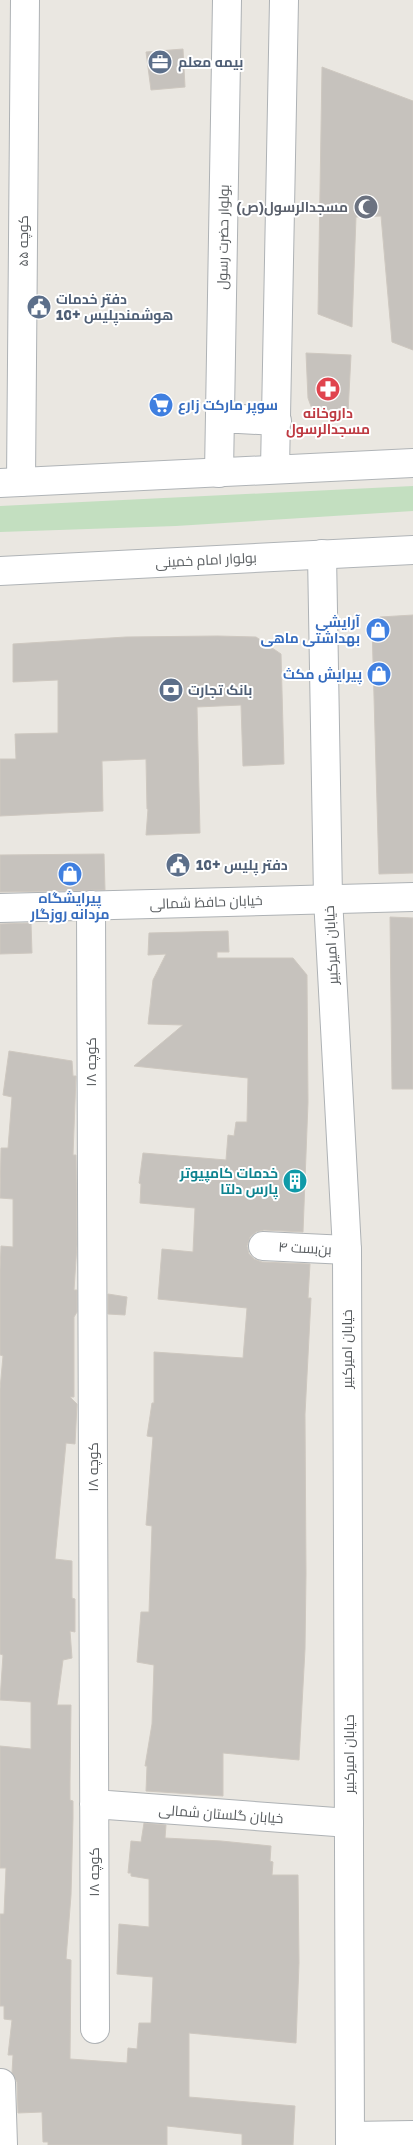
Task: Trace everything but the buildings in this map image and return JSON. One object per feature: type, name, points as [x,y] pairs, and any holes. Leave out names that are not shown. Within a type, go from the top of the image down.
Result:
[{"type":"street","name":"کوچه ۵۵","points":[[11,483],[25,0]]},
{"type":"street","name":"بولوار حضرت رسول","points":[[219,474],[227,0]]},
{"type":"street","points":[[275,470],[284,0]]},
{"type":"street","points":[[220,418],[277,421]]},
{"type":"street","points":[[11,483],[413,464]]},
{"type":"street","name":"بولوار امام خمینی","points":[[0,571],[413,550]]},
{"type":"street","name":"خیابان امیرکبیر","points":[[322,554],[328,898],[347,1250],[350,2141]]},
{"type":"street","name":"خیابان حافظ شمالی","points":[[0,908],[413,897]]},
{"type":"street","name":"کوچه ۱۸","points":[[91,905],[95,2029]]},
{"type":"street","name":"بن‌بست ۴","points":[[262,1246],[347,1250]]},
{"type":"street","name":"خیابان گلستان شمالی","points":[[94,1804],[349,1823]]},
{"type":"street","points":[[1,2083],[3,2145]]},
{"type":"street","points":[[350,2141],[413,2135]]},
{"type":"green space","points":[[413,486],[413,511],[176,526],[0,532],[0,506]]},
{"type":"place","name":"بیمه معلم","points":[[160,62]]},
{"type":"place","name":"مسجدالرسول(ص)","points":[[366,207]]},
{"type":"place","name":"دفتر خدمات هوشمندپلیس +10","points":[[39,307]]},
{"type":"place","name":"داروخانه مسجدالرسول","points":[[328,389]]},
{"type":"place","name":"سوپر مارکت زارع","points":[[161,405]]},
{"type":"place","name":"آرایشی بهداشتی ماهی","points":[[378,630]]},
{"type":"place","name":"پیرایش مکث","points":[[379,674]]},
{"type":"place","name":"بانک تجارت","points":[[171,690]]},
{"type":"place","name":"دفتر پلیس +10","points":[[178,865]]},
{"type":"place","name":"پیرایشگاه مردانه روزگار","points":[[70,874]]},
{"type":"place","name":"خدمات کامپیوتر پارس دلتا","points":[[295,1181]]}]
